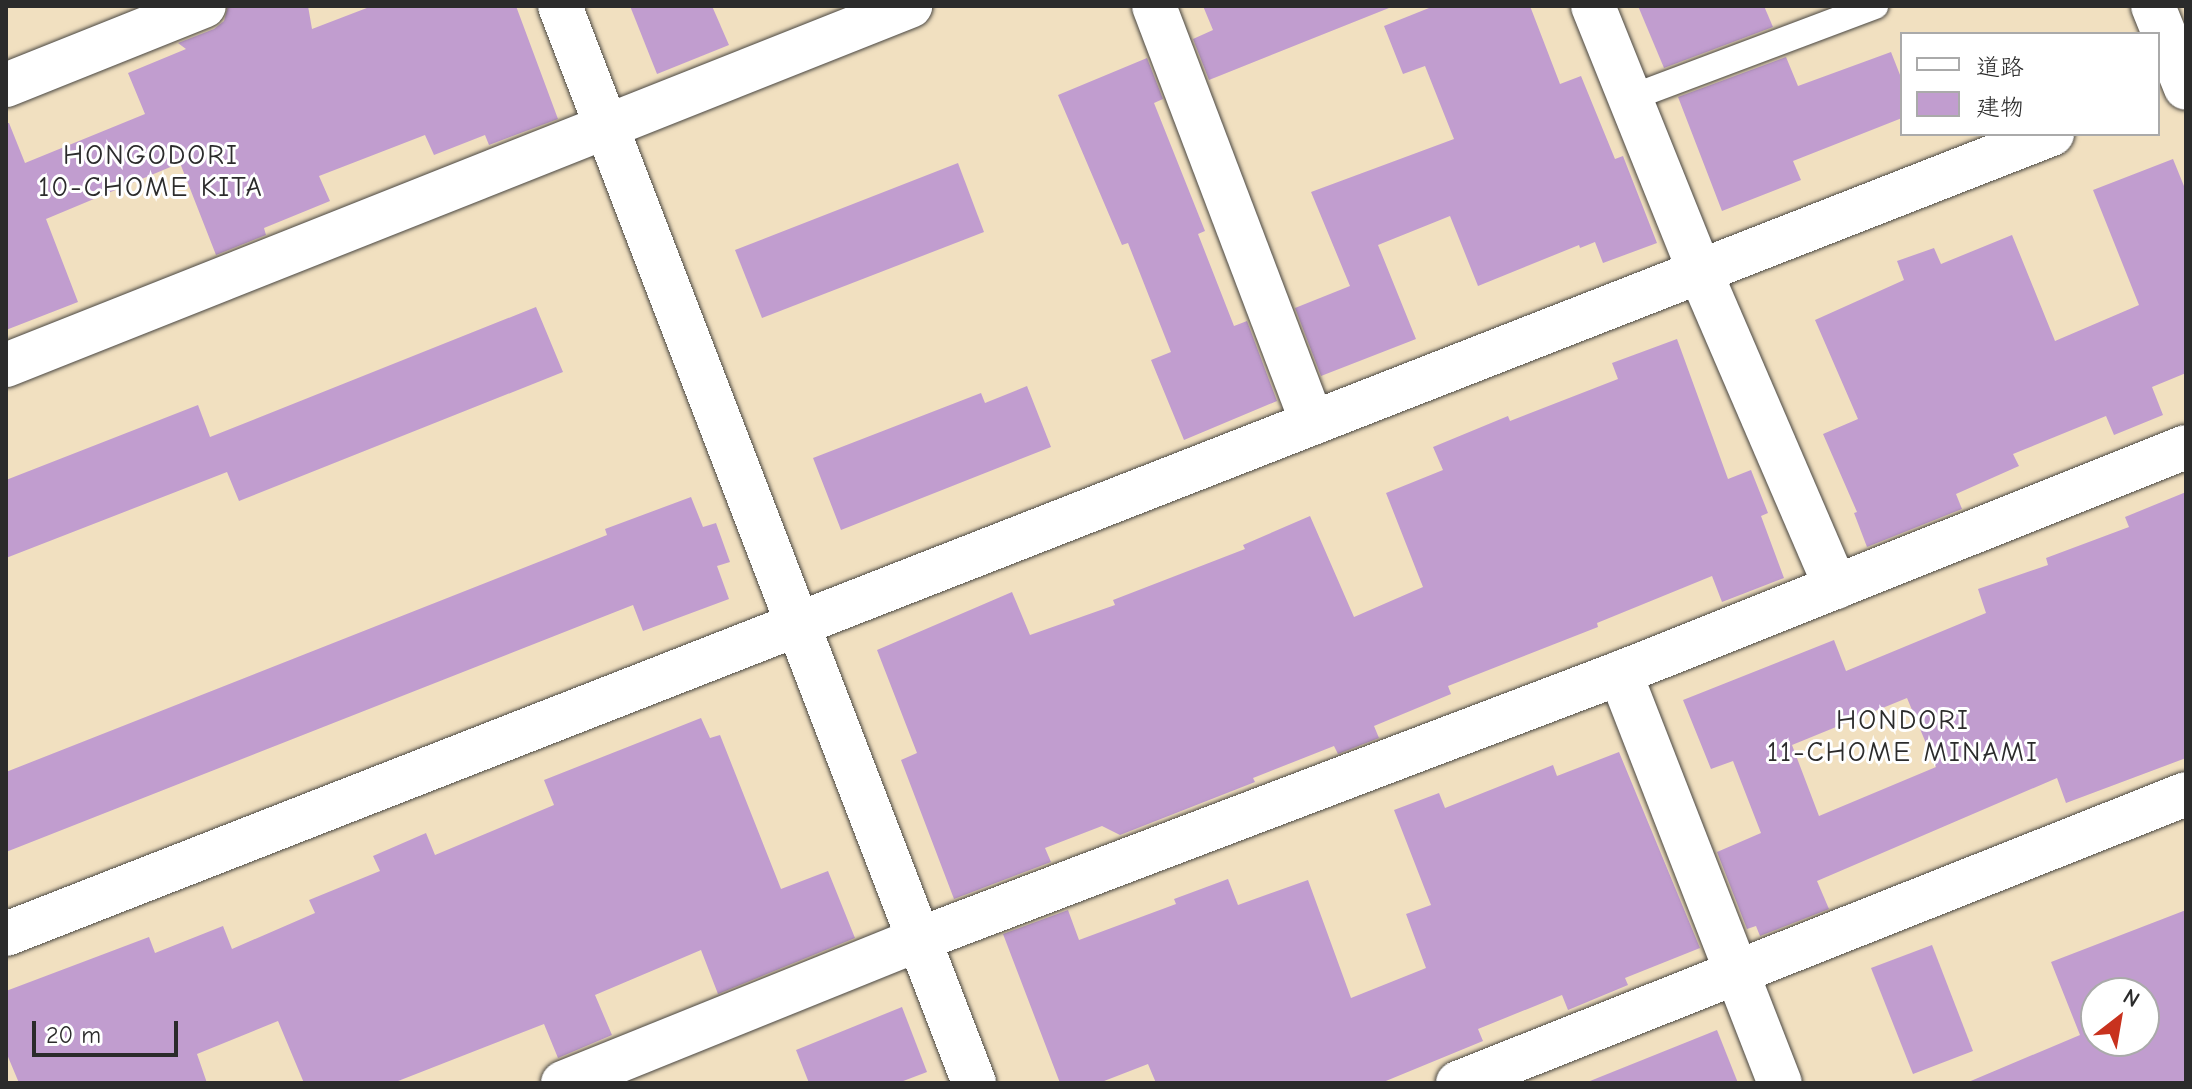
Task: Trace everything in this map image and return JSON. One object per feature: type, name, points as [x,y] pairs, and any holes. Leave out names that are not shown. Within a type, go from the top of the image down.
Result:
[{"type":"street","points":[[6,85],[204,6]]},
{"type":"street","points":[[560,6],[974,1083]]},
{"type":"street","points":[[6,365],[910,6]]},
{"type":"street","points":[[1154,6],[1312,423]]},
{"type":"street","points":[[1593,6],[1701,274],[1836,587]]},
{"type":"street","points":[[2153,6],[2178,85]]},
{"type":"street","points":[[6,934],[797,623],[1701,274],[2047,136]]},
{"type":"street","points":[[563,1083],[920,939],[1620,673],[2186,447]]},
{"type":"street","points":[[1620,673],[1780,1083]]},
{"type":"street","points":[[1458,1083],[1738,975],[2186,794]]},
{"type":"lane","points":[[1630,98],[1875,6]]},
{"type":"building","points":[[228,6],[308,6],[312,29],[372,6],[516,6],[558,119],[489,145],[485,135],[434,155],[425,135],[319,176],[330,201],[264,228],[266,235],[216,255],[180,163],[46,219],[78,302],[6,330],[6,123],[9,123],[25,163],[145,114],[128,73],[186,49],[178,43],[214,29],[224,21]]},
{"type":"building","points":[[630,6],[712,6],[729,45],[657,74]]},
{"type":"building","points":[[1203,6],[1389,8],[1209,80],[1193,39],[1213,30]]},
{"type":"building","points":[[1434,6],[1530,6],[1560,84],[1581,76],[1615,159],[1623,156],[1657,243],[1603,263],[1595,242],[1580,248],[1579,245],[1478,286],[1450,216],[1378,245],[1416,339],[1321,376],[1295,308],[1350,286],[1311,192],[1454,139],[1425,66],[1403,74],[1384,26]]},
{"type":"building","points":[[1638,6],[1764,6],[1773,27],[1664,68]]},
{"type":"building","points":[[1891,52],[1900,75],[1900,119],[1793,161],[1801,180],[1722,211],[1678,97],[1786,57],[1798,86]]},
{"type":"building","points":[[1147,58],[1163,99],[1154,103],[1205,231],[1198,234],[1234,326],[1247,321],[1277,401],[1184,440],[1151,360],[1171,352],[1128,243],[1122,245],[1058,95]]},
{"type":"building","points":[[2173,159],[2186,191],[2186,373],[2152,387],[2163,415],[2114,435],[2106,416],[2013,454],[2019,466],[1956,494],[1962,509],[1867,547],[1854,513],[1857,512],[1823,434],[1858,419],[1815,320],[1904,280],[1897,261],[1934,248],[1941,264],[2012,235],[2055,341],[2139,305],[2093,190]]},
{"type":"building","points":[[958,163],[984,232],[762,318],[735,250]]},
{"type":"building","points":[[536,307],[563,372],[239,501],[227,472],[6,558],[6,480],[198,405],[210,437]]},
{"type":"building","points":[[1677,339],[1728,479],[1751,470],[1768,513],[1761,516],[1784,578],[1722,602],[1712,576],[1597,623],[1598,627],[1448,686],[1451,694],[1374,726],[1379,738],[1338,754],[1334,746],[1253,778],[1255,782],[1120,835],[1102,826],[1045,848],[1051,862],[954,899],[901,760],[917,753],[877,650],[1012,592],[1030,635],[1115,605],[1113,600],[1245,549],[1243,545],[1310,516],[1354,617],[1423,587],[1386,493],[1443,470],[1433,447],[1508,416],[1510,421],[1618,379],[1612,363]]},
{"type":"building","points":[[1027,386],[1051,447],[841,530],[813,458],[981,393],[985,403]]},
{"type":"building","points":[[2186,492],[2186,758],[2066,803],[2057,778],[1817,881],[1829,909],[1760,936],[1756,926],[1747,929],[1717,852],[1761,833],[1733,761],[1711,769],[1683,700],[1834,640],[1846,671],[1986,613],[1978,589],[2048,565],[2046,558],[2129,527],[2125,517]],"holes":[[[1907,698],[1936,767],[1819,816],[1792,745]]]},
{"type":"building","points":[[691,497],[703,527],[716,523],[730,562],[717,566],[729,599],[643,631],[633,605],[6,852],[6,772],[607,535],[605,529]]},
{"type":"building","points":[[701,718],[710,738],[720,735],[781,889],[828,871],[855,938],[718,994],[701,950],[595,995],[612,1035],[558,1058],[544,1024],[393,1083],[304,1083],[278,1021],[197,1054],[207,1083],[19,1083],[6,1052],[6,991],[149,937],[155,953],[223,926],[232,949],[315,913],[309,900],[380,871],[373,856],[426,833],[435,855],[554,805],[544,780]]},
{"type":"building","points":[[1619,752],[1700,948],[1625,978],[1628,985],[1568,1010],[1562,995],[1478,1029],[1483,1041],[1381,1083],[1156,1083],[1148,1064],[1099,1083],[1060,1083],[1003,934],[1068,910],[1079,940],[1176,904],[1174,899],[1228,879],[1238,905],[1308,880],[1351,998],[1426,968],[1406,914],[1431,905],[1394,810],[1439,793],[1445,808],[1553,765],[1557,776]]},
{"type":"building","points":[[2186,910],[2186,1083],[1966,1083],[2080,1035],[2051,962]]},
{"type":"building","points":[[1932,945],[1973,1051],[1913,1074],[1871,968]]},
{"type":"building","points":[[902,1007],[927,1072],[898,1083],[809,1083],[796,1050]]},
{"type":"building","points":[[1717,1030],[1738,1083],[1590,1083],[1590,1081]]},
{"type":"district","name":"HONGODORI 10-CHOME KITA","points":[[151,171]]},
{"type":"district","name":"HONDORI 11-CHOME MINAMI","points":[[1903,736]]}]
